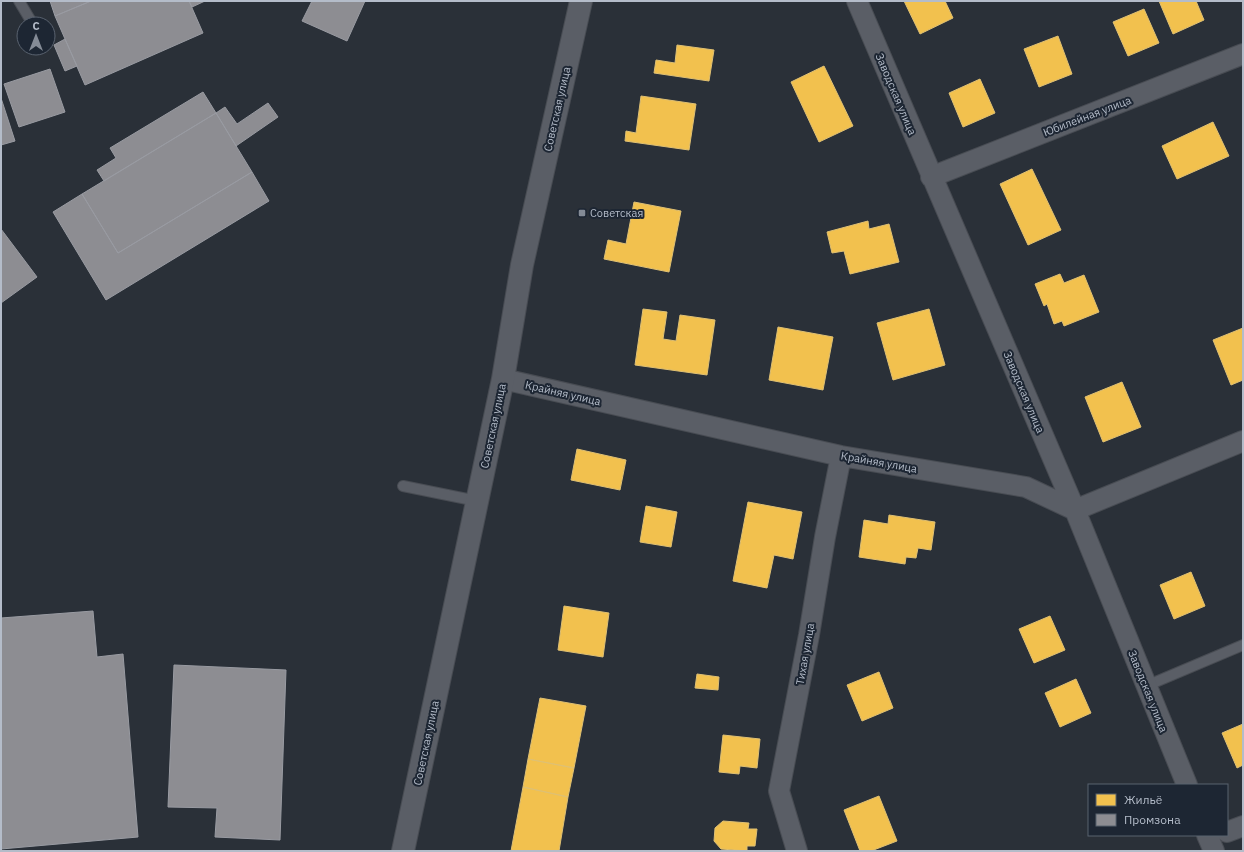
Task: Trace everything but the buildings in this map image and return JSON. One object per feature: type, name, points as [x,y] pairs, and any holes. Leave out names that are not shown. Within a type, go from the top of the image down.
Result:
[{"type":"street","name":"Советская улица","points":[[403,851],[503,379],[522,265],[581,1]]},
{"type":"street","name":"Заводская улица","points":[[856,1],[1075,510],[1187,784]]},
{"type":"street","name":"Юбилейная улица","points":[[931,177],[1243,54]]},
{"type":"street","name":"Крайняя улица","points":[[503,379],[841,456],[1026,487],[1075,510]]},
{"type":"street","points":[[1075,510],[1243,441]]},
{"type":"street","name":"Тихая улица","points":[[797,851],[779,790],[841,456]]},
{"type":"street","points":[[1228,833],[1243,826]]},
{"type":"lane","points":[[19,1],[28,16]]},
{"type":"lane","points":[[403,486],[477,501]]},
{"type":"lane","points":[[1146,686],[1243,645]]},
{"type":"place","name":"Советская","points":[[582,213]]}]
